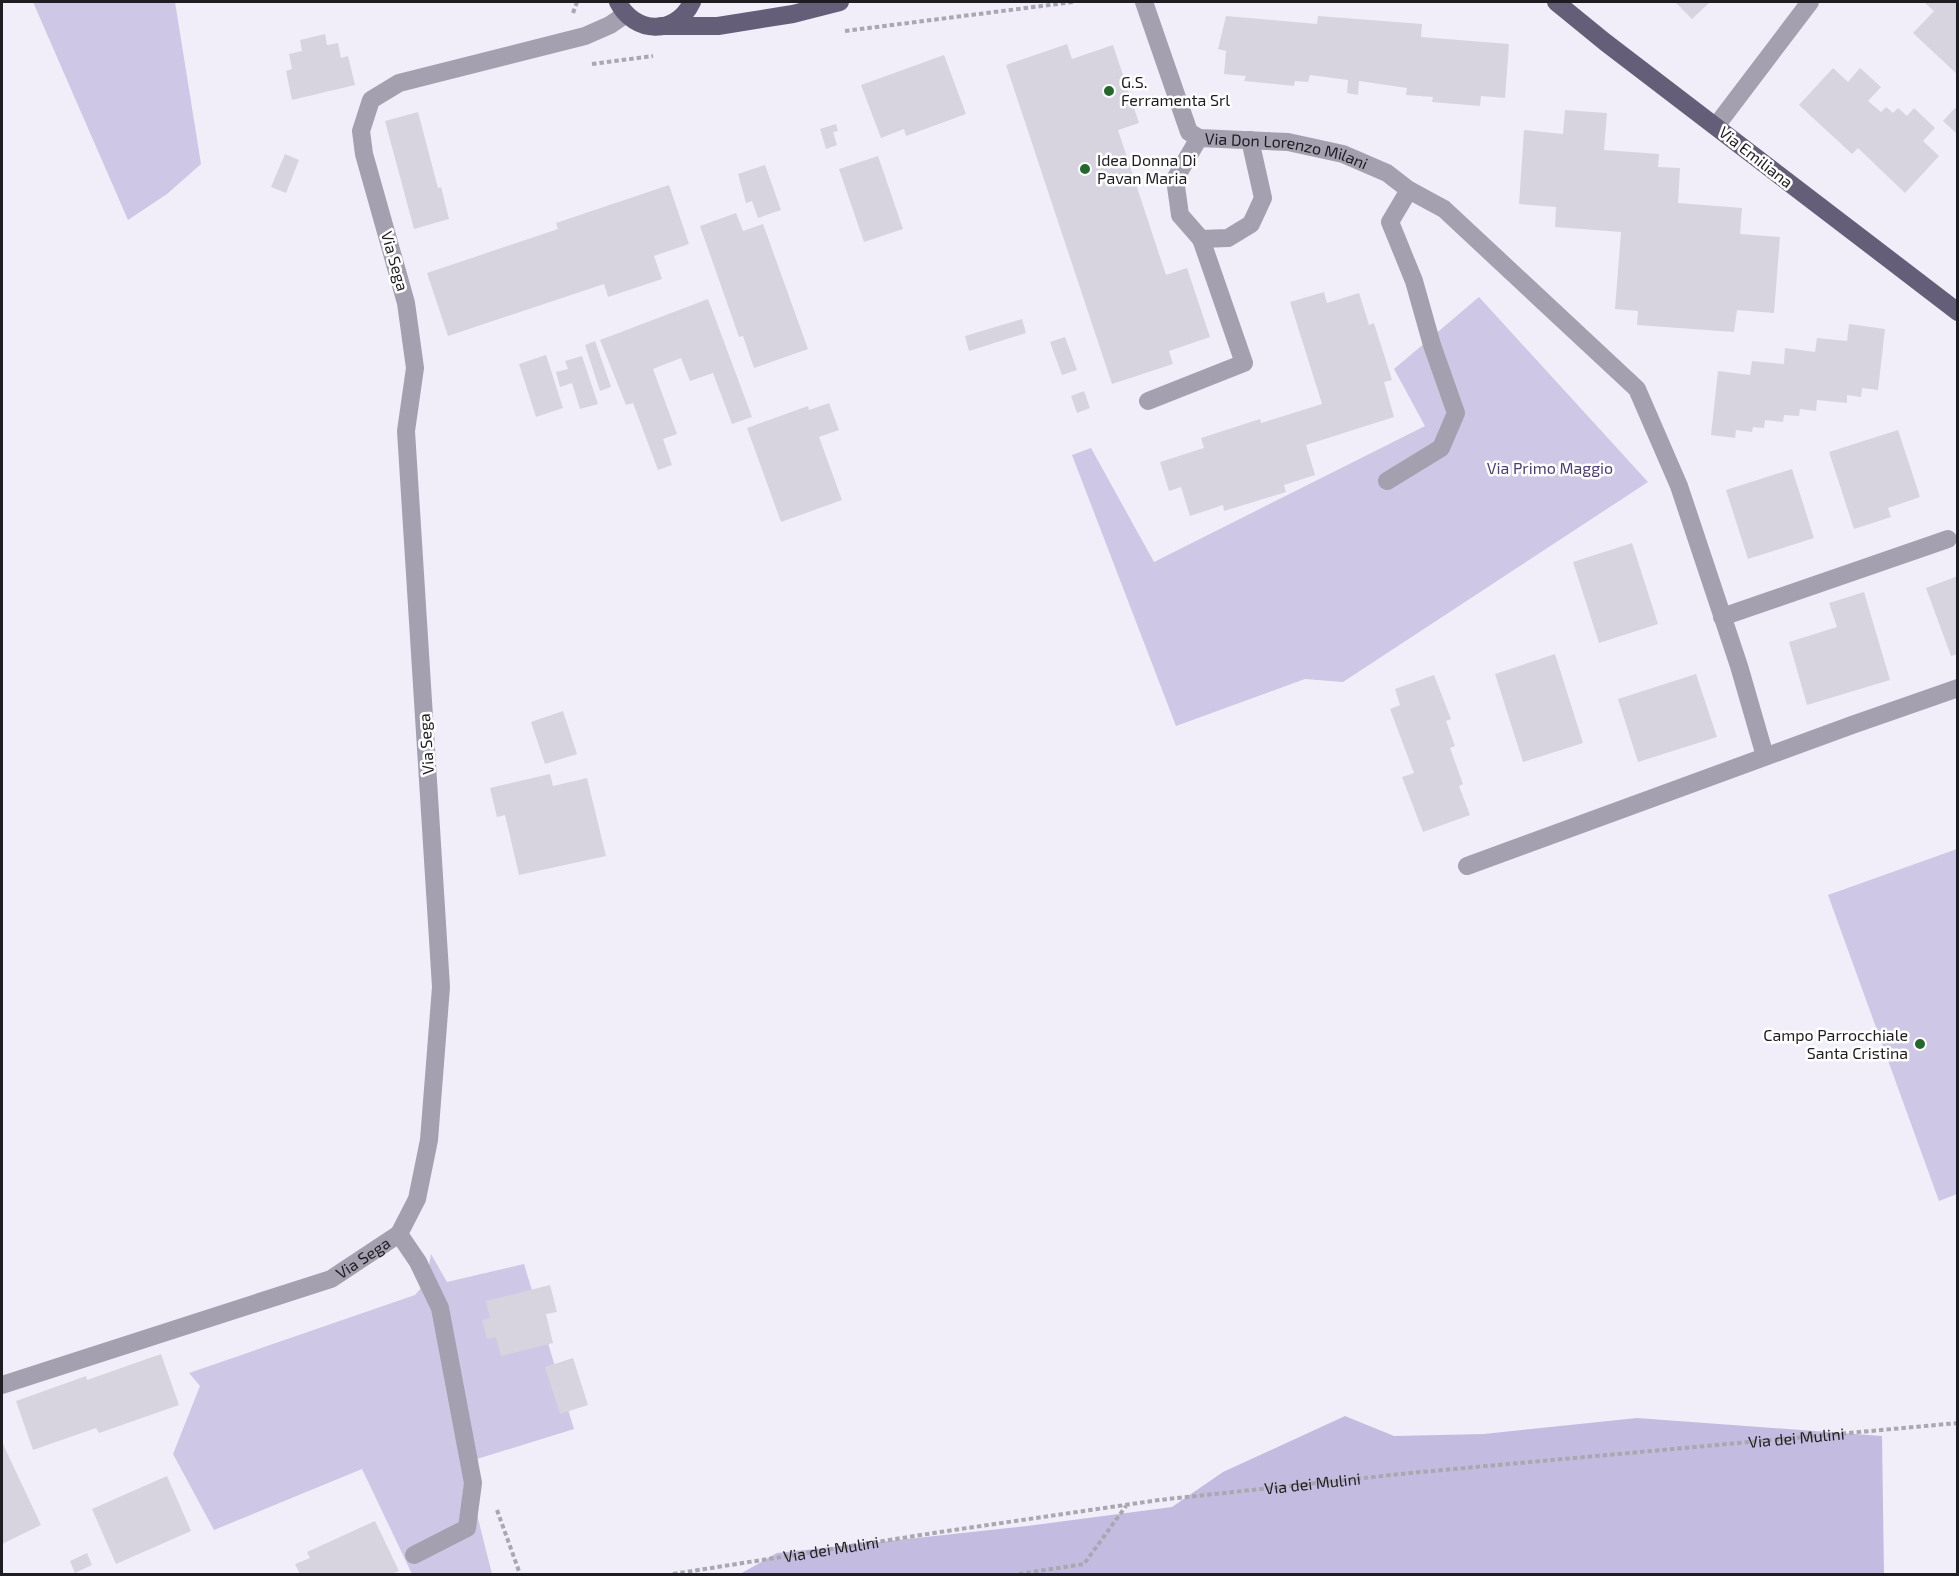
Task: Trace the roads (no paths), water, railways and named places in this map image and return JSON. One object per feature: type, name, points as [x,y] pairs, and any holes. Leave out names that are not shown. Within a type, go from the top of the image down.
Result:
[{"type":"main road","points":[[661,27],[677,20],[688,10],[692,2]]},
{"type":"main road","points":[[622,8],[636,22],[647,26],[718,26],[793,14],[840,2]]},
{"type":"main road","name":"Via Emiliana","points":[[1556,2],[1958,312]]},
{"type":"street","name":"Via Don Lorenzo Milani","points":[[1144,2],[1189,132],[1199,138],[1287,142],[1343,154],[1388,173],[1409,190],[1444,209],[1637,390],[1679,486],[1722,617]]},
{"type":"street","points":[[1716,126],[1810,2]]},
{"type":"street","name":"Via Sega","points":[[2,1385],[331,1279],[399,1234],[417,1199],[429,1140],[441,987],[406,431],[415,368],[406,303],[364,154],[361,131],[371,100],[399,83],[585,36],[610,25],[622,8]]},
{"type":"street","points":[[1148,400],[1244,363],[1201,239],[1180,215],[1175,179],[1199,138]]},
{"type":"street","points":[[1201,239],[1228,238],[1251,224],[1263,198],[1250,140]]},
{"type":"street","points":[[1387,480],[1440,448],[1456,413],[1432,345],[1414,281],[1390,222],[1409,190]]},
{"type":"street","points":[[1765,756],[1722,617],[1948,539]]},
{"type":"street","points":[[1467,866],[1765,756],[1958,688]]},
{"type":"street","points":[[399,1234],[418,1262],[440,1308],[473,1483],[467,1528],[414,1555]]},
{"type":"place","name":"G.S. Ferramenta Srl","points":[[1109,91]]},
{"type":"place","name":"Idea Donna Di Pavan Maria","points":[[1085,169]]},
{"type":"place","name":"Campo Parrocchiale Santa Cristina","points":[[1920,1044]]},
{"type":"park label","name":"Via Primo Maggio","points":[[1550,468]]}]
